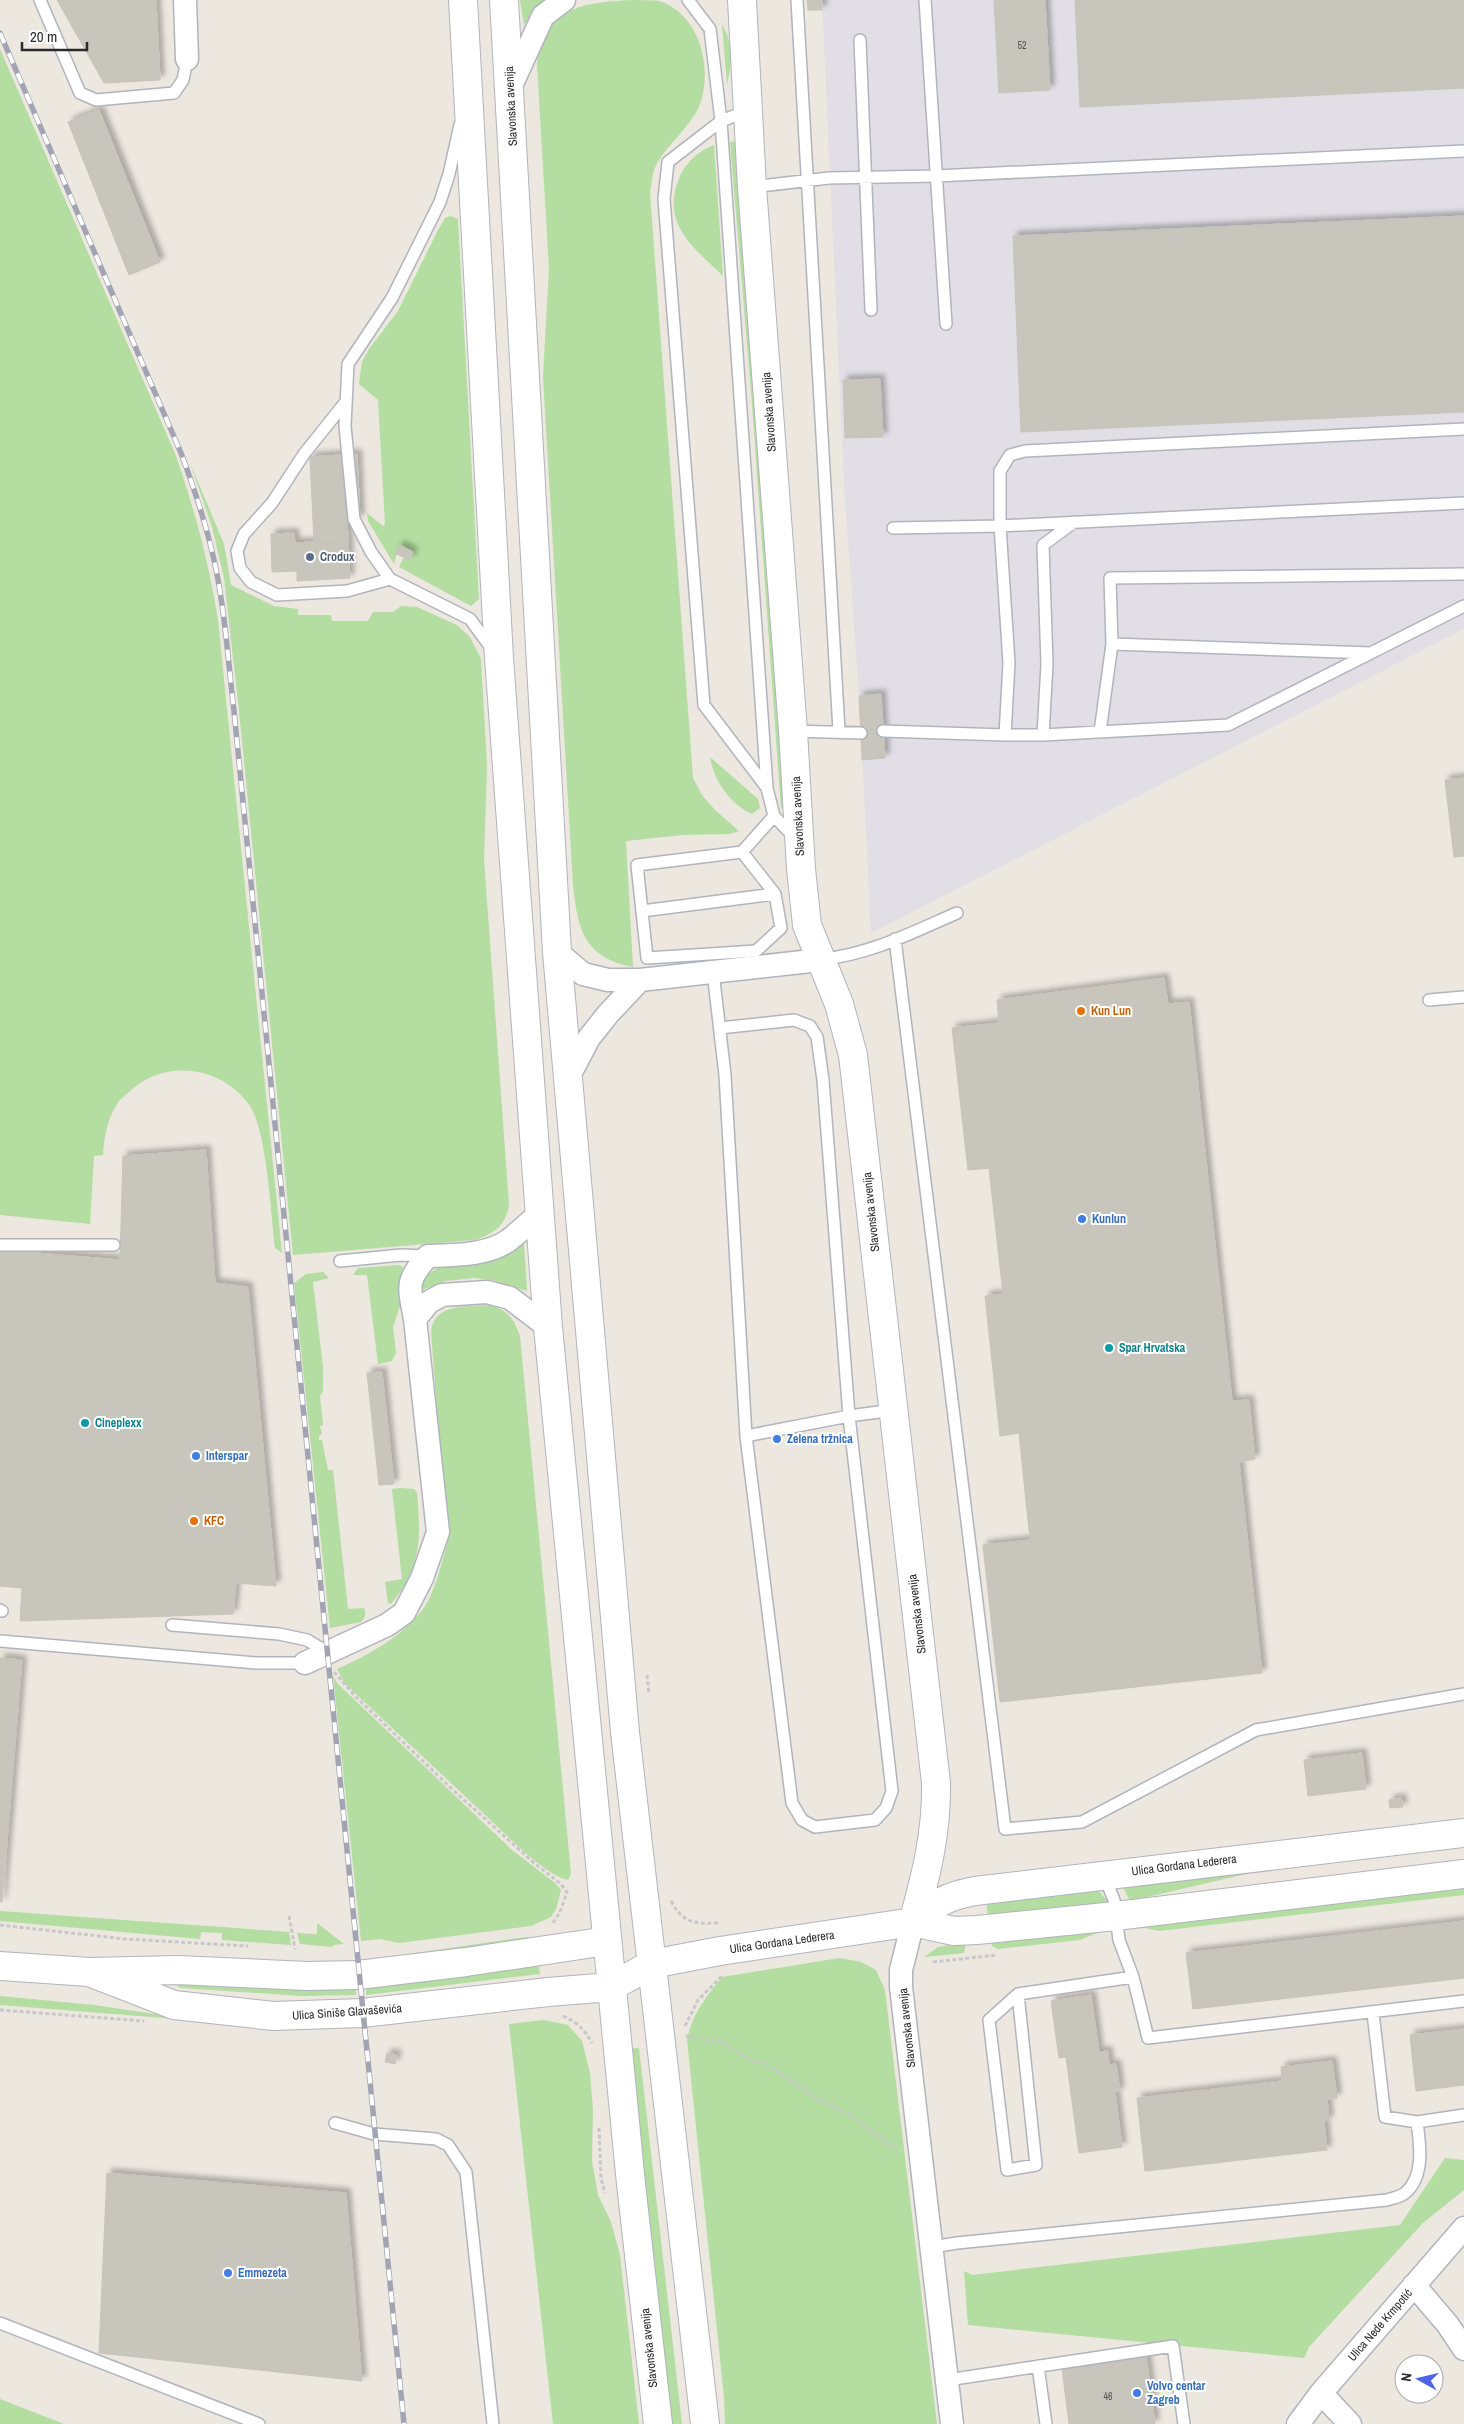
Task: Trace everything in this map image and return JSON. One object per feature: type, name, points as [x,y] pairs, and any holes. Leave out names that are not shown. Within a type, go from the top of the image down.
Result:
[{"type":"main road","name":"Slavonska avenija","points":[[463,0],[500,658],[548,1328],[611,1987],[658,2424]]},
{"type":"main road","name":"Slavonska avenija","points":[[504,0],[557,952],[625,1732],[705,2424]]},
{"type":"main road","name":"Slavonska avenija","points":[[742,0],[752,187],[807,925],[839,1004],[852,1055],[936,1782],[937,1804],[932,1851],[913,1922]]},
{"type":"main road","name":"Ulica Gordana Lederera","points":[[913,1922],[936,1903],[951,1896],[975,1890],[1464,1833]]},
{"type":"main road","points":[[932,1851],[938,1867],[947,1878],[960,1886],[975,1890]]},
{"type":"main road","name":"Ulica Gordana Lederera","points":[[611,1987],[652,1964],[720,1951],[913,1922],[954,1931],[1116,1916],[1464,1874]]},
{"type":"main road","points":[[607,1942],[652,1964]]},
{"type":"main road","name":"Ulica Siniše Glavaševića","points":[[0,1966],[89,1972],[178,1970],[307,1976],[358,1975],[607,1942]]},
{"type":"main road","name":"Ulica Siniše Glavaševića","points":[[89,1972],[174,2005],[274,2016],[362,2014],[548,1992],[611,1987]]},
{"type":"street","points":[[185,0],[187,59]]},
{"type":"street","points":[[510,88],[543,16],[564,0]]},
{"type":"street","points":[[557,952],[583,974],[608,980],[640,980],[820,960]]},
{"type":"street","points":[[568,1078],[589,1038],[608,1014],[640,980]]},
{"type":"street","points":[[304,1663],[318,1658],[330,1662],[404,1613],[422,1578],[438,1532],[415,1319],[409,1290],[413,1272],[428,1256],[468,1254],[507,1242],[539,1214]]},
{"type":"street","points":[[415,1319],[429,1302],[442,1295],[487,1292],[510,1298],[548,1328]]},
{"type":"street","name":"Slavonska avenija","points":[[913,1922],[901,1970],[902,1987],[952,2424]]},
{"type":"street","name":"Ulica Nede Krmpotić","points":[[1298,2424],[1321,2393],[1464,2228]]},
{"type":"street","points":[[1414,2285],[1448,2324],[1464,2349]]},
{"type":"street","points":[[1321,2393],[1350,2424]]},
{"type":"lane","points":[[40,0],[80,93],[96,100],[174,93],[183,80],[187,59]]},
{"type":"lane","points":[[688,0],[710,29],[721,121],[767,788],[774,816],[800,843]]},
{"type":"lane","points":[[797,0],[839,731]]},
{"type":"lane","points":[[925,0],[946,324]]},
{"type":"lane","points":[[860,40],[871,310]]},
{"type":"lane","points":[[468,100],[450,174],[440,202],[392,298],[348,364],[344,404],[354,519],[371,552],[390,579],[470,619],[500,658]]},
{"type":"lane","points":[[747,111],[721,121],[668,162],[664,199],[704,706],[767,788]]},
{"type":"lane","points":[[752,187],[808,180],[936,176],[1464,151]]},
{"type":"lane","points":[[344,404],[304,454],[272,503],[244,534],[237,551],[240,568],[251,582],[277,595],[347,592],[390,579]]},
{"type":"lane","points":[[1004,735],[1009,663],[1000,526],[1000,470],[1010,455],[1025,451],[1464,429]]},
{"type":"lane","points":[[893,528],[1000,526],[1464,503]]},
{"type":"lane","points":[[1043,735],[1047,664],[1043,546],[1074,522]]},
{"type":"lane","points":[[1100,732],[1112,644],[1110,578],[1464,574]]},
{"type":"lane","points":[[883,731],[1043,735],[1228,725],[1464,606]]},
{"type":"lane","points":[[1112,644],[1372,653]]},
{"type":"lane","points":[[793,730],[861,733]]},
{"type":"lane","points":[[742,852],[775,894],[781,928],[756,951],[648,958],[637,865],[742,852],[774,816]]},
{"type":"lane","points":[[642,911],[775,894]]},
{"type":"lane","points":[[820,960],[844,957],[895,939],[957,913]]},
{"type":"lane","points":[[895,939],[1005,1829],[1082,1822],[1256,1730],[1464,1694]]},
{"type":"lane","points":[[713,972],[725,1075],[746,1436],[792,1803],[802,1820],[815,1828],[875,1820],[886,1808],[892,1791],[849,1416],[823,1080],[817,1037],[810,1026],[794,1020],[720,1028]]},
{"type":"lane","points":[[1429,1000],[1464,997]]},
{"type":"lane","points":[[0,1245],[114,1245]]},
{"type":"lane","points":[[340,1261],[401,1255],[428,1256]]},
{"type":"lane","points":[[746,1436],[849,1416],[894,1410]]},
{"type":"lane","points":[[172,1625],[279,1634],[307,1640],[330,1662]]},
{"type":"lane","points":[[0,1641],[257,1663],[304,1663]]},
{"type":"lane","points":[[1103,1874],[1110,1887],[1119,1940],[1133,1977],[1148,2038],[1464,2001]]},
{"type":"lane","points":[[1018,1994],[1036,2165],[1007,2170],[990,2020],[1018,1994],[1133,1977]]},
{"type":"lane","points":[[1373,2013],[1385,2117],[1417,2122],[1464,2115]]},
{"type":"lane","points":[[932,2247],[1387,2200],[1405,2193],[1413,2182],[1422,2156],[1417,2122]]},
{"type":"lane","points":[[335,2123],[374,2134],[436,2139],[448,2145],[466,2172],[493,2424]]},
{"type":"lane","points":[[0,2323],[259,2424]]},
{"type":"lane","points":[[947,2380],[1173,2346],[1184,2424]]},
{"type":"lane","points":[[1038,2366],[1046,2424]]},
{"type":"path","points":[[330,1662],[346,1687],[452,1790],[533,1862],[561,1884],[567,1892],[560,1912],[552,1924],[545,1926]]},
{"type":"path","points":[[668,1898],[678,1913],[695,1924],[717,1924],[717,1929]]},
{"type":"path","points":[[288,1916],[295,1949]]},
{"type":"path","points":[[0,1925],[125,1938],[252,1947]]},
{"type":"path","points":[[286,1948],[304,1951]]},
{"type":"path","points":[[722,1973],[722,1977],[698,2000],[691,2011],[685,2026],[685,2036],[722,2042],[754,2062],[765,2063],[816,2098],[848,2114],[877,2134],[923,2171]]},
{"type":"path","points":[[558,2014],[573,2020],[586,2032],[593,2046]]},
{"type":"shaded area","points":[[822,0],[1464,0],[1464,629],[871,933],[859,696],[844,484]]},
{"type":"green space","points":[[520,0],[547,0],[524,25]]},
{"type":"green space","points":[[632,0],[659,1],[673,8],[685,18],[693,30],[700,44],[704,59],[704,90],[700,104],[696,113],[658,162],[654,170],[650,193],[693,778],[702,795],[715,810],[739,831],[729,834],[683,835],[626,841],[633,967],[603,956],[586,939],[577,915],[573,885],[543,377],[549,269],[537,65],[541,45],[548,30],[557,19],[582,6]]},
{"type":"green space","points":[[722,24],[729,39],[731,54],[727,85]]},
{"type":"green space","points":[[0,49],[176,456],[206,558],[218,620],[282,1253],[275,1248],[270,1195],[261,1135],[256,1118],[250,1106],[239,1093],[225,1082],[193,1071],[176,1071],[160,1074],[144,1081],[117,1104],[107,1129],[103,1155],[94,1156],[90,1224],[0,1215]]},
{"type":"green space","points":[[736,141],[784,804],[781,809],[752,404],[730,142]]},
{"type":"green space","points":[[714,145],[723,276],[690,244],[682,232],[674,207],[675,193],[680,176],[686,166],[694,157]]},
{"type":"green space","points":[[450,216],[458,219],[479,599],[471,606],[399,567],[404,557],[410,560],[413,552],[399,546],[394,564],[368,521],[367,513],[383,526],[385,524],[378,400],[359,384],[362,362],[369,349],[398,311],[438,230],[445,218]]},
{"type":"green space","points":[[190,463],[224,544],[231,585],[274,606],[298,609],[298,615],[331,615],[332,621],[368,621],[373,612],[393,612],[401,606],[417,607],[457,625],[470,637],[481,659],[487,766],[484,859],[509,1205],[505,1218],[498,1228],[482,1238],[293,1255],[224,578],[212,527]]},
{"type":"green space","points":[[710,757],[758,799],[760,808],[752,814],[730,798],[715,775]]},
{"type":"green space","points":[[522,1243],[524,1244],[527,1291],[492,1280],[474,1278],[446,1281],[419,1291],[424,1278],[437,1268],[486,1263],[500,1259]]},
{"type":"green space","points":[[398,1265],[403,1267],[399,1281],[401,1303],[393,1327],[396,1353],[392,1361],[378,1364],[367,1275],[353,1275],[358,1268]]},
{"type":"green space","points":[[323,1272],[329,1278],[313,1282],[323,1367],[323,1391],[320,1396],[323,1425],[320,1426],[322,1434],[319,1436],[319,1440],[322,1440],[328,1470],[333,1470],[348,1609],[364,1608],[365,1614],[361,1622],[330,1628],[294,1283],[306,1274]]},
{"type":"green space","points":[[489,1305],[501,1309],[509,1316],[520,1336],[571,1874],[568,1880],[547,1870],[513,1841],[344,1683],[337,1669],[389,1641],[413,1621],[432,1593],[447,1544],[431,1331],[434,1322],[445,1311],[453,1308]]},
{"type":"green space","points":[[392,1489],[414,1489],[417,1493],[419,1538],[414,1564],[409,1577],[391,1604],[388,1603],[385,1582],[402,1579]]},
{"type":"green space","points":[[333,1676],[338,1684],[512,1850],[555,1883],[561,1890],[556,1909],[551,1917],[531,1926],[399,1943],[380,1939],[361,1941]]},
{"type":"green space","points":[[1289,1864],[1130,1901],[1123,1887]]},
{"type":"green space","points":[[1464,1885],[1464,1895],[1159,1931],[1140,1927]]},
{"type":"green space","points":[[1098,1890],[1107,1901],[1106,1904],[988,1918],[986,1900]]},
{"type":"green space","points":[[0,1911],[289,1932],[291,1945],[222,1940],[222,1933],[201,1932],[200,1939],[0,1921]]},
{"type":"green space","points":[[317,1923],[344,1944],[333,1945],[332,1947],[300,1944],[297,1933],[317,1934]]},
{"type":"green space","points":[[1096,1930],[1100,1932],[1080,1940],[998,1949],[992,1946],[991,1941]]},
{"type":"green space","points":[[526,1937],[536,1940],[387,1958],[395,1956]]},
{"type":"green space","points":[[966,1943],[964,1953],[924,1957],[938,1947]]},
{"type":"green space","points":[[840,1958],[861,1962],[876,1970],[885,1990],[937,2424],[725,2424],[724,2397],[687,2040],[689,2031],[700,2006],[722,1977]]},
{"type":"green space","points":[[539,1966],[540,1974],[366,1995],[366,1986]]},
{"type":"green space","points":[[177,1983],[355,1986],[356,1995],[301,1996],[182,1988],[178,1987]]},
{"type":"green space","points":[[0,1996],[94,2005],[175,2017],[177,2019],[0,2005]]},
{"type":"green space","points":[[544,2020],[568,2025],[582,2041],[590,2073],[593,2110],[592,2161],[598,2195],[611,2222],[620,2255],[639,2424],[553,2424],[509,2024]]},
{"type":"green space","points":[[639,2048],[682,2424],[672,2424],[628,2049]]},
{"type":"green space","points":[[1445,2158],[1464,2160],[1464,2190],[1423,2223],[1309,2347],[1304,2358],[968,2325],[964,2271],[972,2275],[1400,2225]]},
{"type":"green space","points":[[0,2399],[64,2424],[0,2424]]},
{"type":"building","points":[[57,0],[156,0],[160,80],[104,83]]},
{"type":"building","points":[[807,0],[822,0],[822,10],[808,10]]},
{"type":"building","points":[[994,0],[1045,0],[1050,90],[999,93]]},
{"type":"building","points":[[1075,0],[1464,0],[1464,88],[1080,107]]},
{"type":"building","points":[[99,110],[160,262],[129,275],[68,122]]},
{"type":"building","points":[[1464,216],[1464,412],[1021,432],[1013,236]]},
{"type":"building","points":[[880,379],[883,437],[845,438],[843,380]]},
{"type":"building","points":[[357,454],[360,519],[347,519],[348,540],[314,542],[310,457]]},
{"type":"building","name":"Crodux","points":[[294,533],[295,543],[348,540],[350,578],[297,581],[297,571],[272,572],[271,534]]},
{"type":"building","points":[[400,545],[413,552],[410,560],[395,553]]},
{"type":"building","points":[[881,694],[885,758],[862,760],[859,696]]},
{"type":"building","points":[[1464,778],[1464,856],[1454,857],[1445,780]]},
{"type":"building","name":"Spar Hrvatska","points":[[1164,978],[1168,1004],[1189,1002],[1232,1401],[1249,1400],[1255,1459],[1239,1462],[1262,1673],[1000,1702],[983,1545],[1030,1540],[1019,1433],[1000,1436],[985,1296],[1003,1294],[989,1168],[968,1170],[952,1028],[999,1023],[997,1000]]},
{"type":"building","points":[[206,1150],[215,1283],[248,1287],[276,1586],[236,1583],[233,1614],[20,1621],[22,1588],[0,1586],[0,1250],[120,1260],[123,1156]]},
{"type":"building","points":[[382,1372],[394,1484],[379,1485],[367,1373]]},
{"type":"building","points":[[0,1658],[22,1660],[2,1902],[0,1902]]},
{"type":"building","points":[[1362,1753],[1366,1789],[1308,1796],[1304,1760]]},
{"type":"building","points":[[1401,1798],[1403,1807],[1390,1808],[1389,1800]]},
{"type":"building","points":[[1464,1921],[1464,1978],[1193,2009],[1186,1953]]},
{"type":"building","points":[[1091,1995],[1099,2052],[1108,2051],[1109,2065],[1116,2064],[1120,2091],[1115,2092],[1122,2147],[1079,2153],[1066,2057],[1059,2058],[1051,2001]]},
{"type":"building","points":[[1464,2029],[1464,2085],[1416,2091],[1410,2035]]},
{"type":"building","points":[[387,2053],[397,2055],[395,2064],[385,2062]]},
{"type":"building","points":[[1332,2061],[1337,2098],[1327,2099],[1329,2120],[1324,2121],[1327,2150],[1145,2171],[1137,2098],[1282,2081],[1281,2067]]},
{"type":"building","name":"Emmezeta","points":[[107,2173],[346,2193],[362,2381],[99,2353]]},
{"type":"building","points":[[1146,2355],[1155,2424],[1069,2424],[1062,2368]]},
{"type":"railway","points":[[0,33],[181,453],[211,546],[218,579],[224,616],[234,711],[404,2424]]},
{"type":"place","name":"Crodux","points":[[310,557]]},
{"type":"place","name":"Kun Lun","points":[[1081,1011]]},
{"type":"place","name":"Kunlun","points":[[1082,1219]]},
{"type":"place","name":"Spar Hrvatska","points":[[1109,1348]]},
{"type":"place","name":"Cineplexx","points":[[85,1423]]},
{"type":"place","name":"Zelena tržnica","points":[[777,1439]]},
{"type":"place","name":"Interspar","points":[[196,1456]]},
{"type":"place","name":"KFC","points":[[194,1521]]},
{"type":"place","name":"Emmezeta","points":[[228,2273]]},
{"type":"place","name":"Volvo centar Zagreb","points":[[1137,2393]]}]
